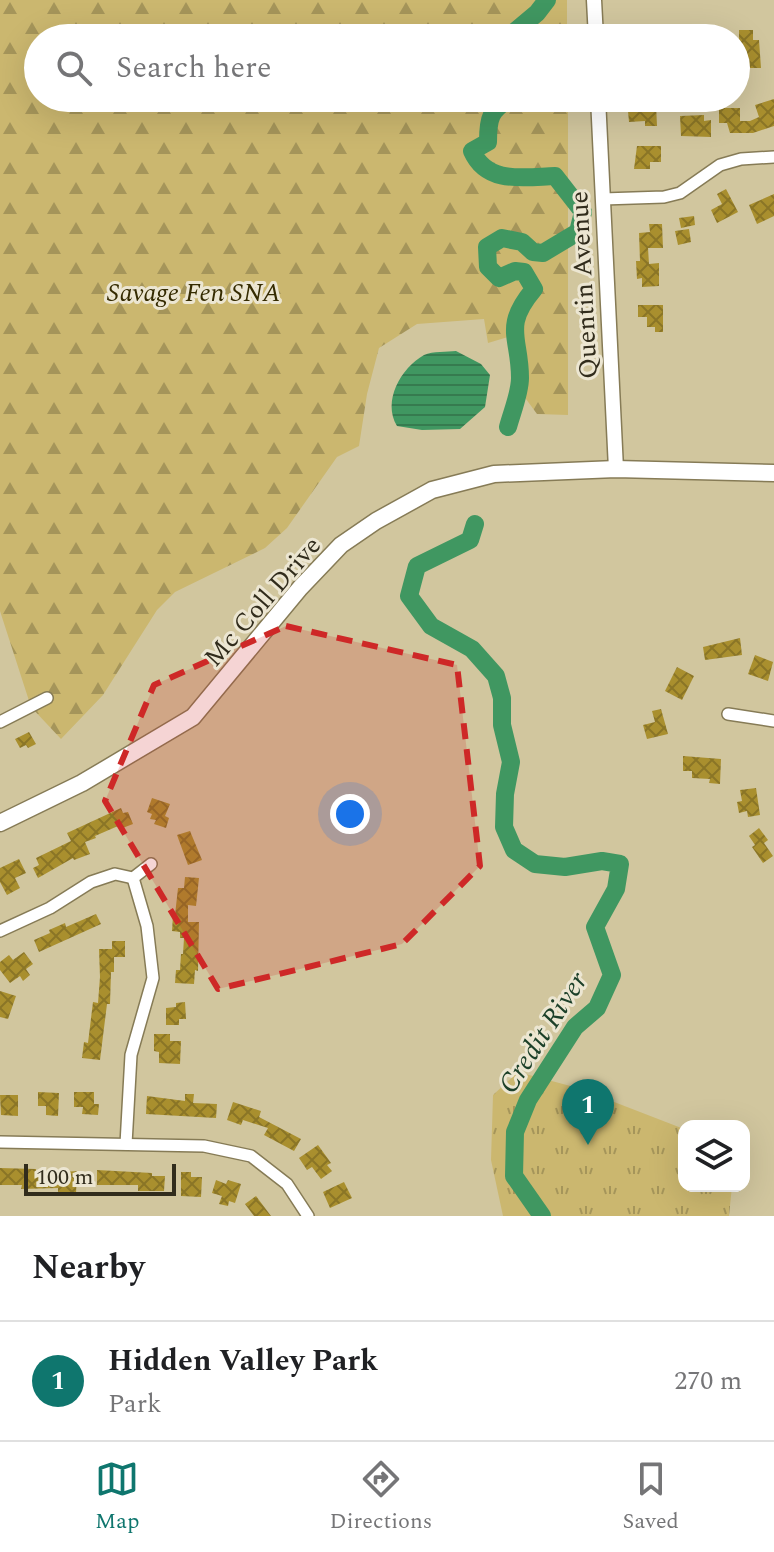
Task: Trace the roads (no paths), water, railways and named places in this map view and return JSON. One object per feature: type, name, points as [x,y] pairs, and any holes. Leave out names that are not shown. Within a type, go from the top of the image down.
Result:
[{"type":"main road","name":"Mc Coll Drive","points":[[0,823],[82,783],[193,717],[300,588],[341,545],[376,521],[432,490],[494,474],[616,469],[774,473]]},
{"type":"street","points":[[594,0],[595,24]]},
{"type":"street","name":"Quentin Avenue","points":[[599,112],[616,469]]},
{"type":"street","points":[[603,199],[672,195],[680,193],[720,165],[741,159],[774,157]]},
{"type":"street","points":[[0,722],[47,698]]},
{"type":"street","points":[[728,714],[774,721]]},
{"type":"street","points":[[133,878],[151,864]]},
{"type":"street","points":[[0,931],[50,908],[91,882],[115,874],[133,878]]},
{"type":"street","points":[[126,1144],[131,1055],[153,978],[147,926],[133,878]]},
{"type":"street","points":[[0,1142],[204,1146],[251,1156],[287,1184],[308,1216]]},
{"type":"waterway","name":"Credit River","points":[[524,24],[547,0]]},
{"type":"waterway","name":"Credit River","points":[[495,112],[489,127],[488,142],[472,151],[479,162],[487,169],[508,177],[555,176],[583,212],[578,232],[543,253],[533,252],[522,242],[502,238],[487,247],[488,267],[499,278],[515,271],[524,272],[534,289],[518,313],[516,323],[520,384],[508,427]]},
{"type":"waterway","name":"Credit River","points":[[475,524],[470,540],[417,566],[409,596],[431,626],[472,649],[496,676],[502,698],[502,725],[511,762],[505,794],[504,827],[514,850],[535,864],[565,867],[602,861],[620,864],[616,889],[595,927],[612,975],[597,1008],[575,1027],[528,1100],[515,1132],[514,1176],[542,1216]]},
{"type":"place","name":"Hidden Valley Park","points":[[588,1145]]},
{"type":"park label","name":"Savage Fen SNA","points":[[194,292]]}]
